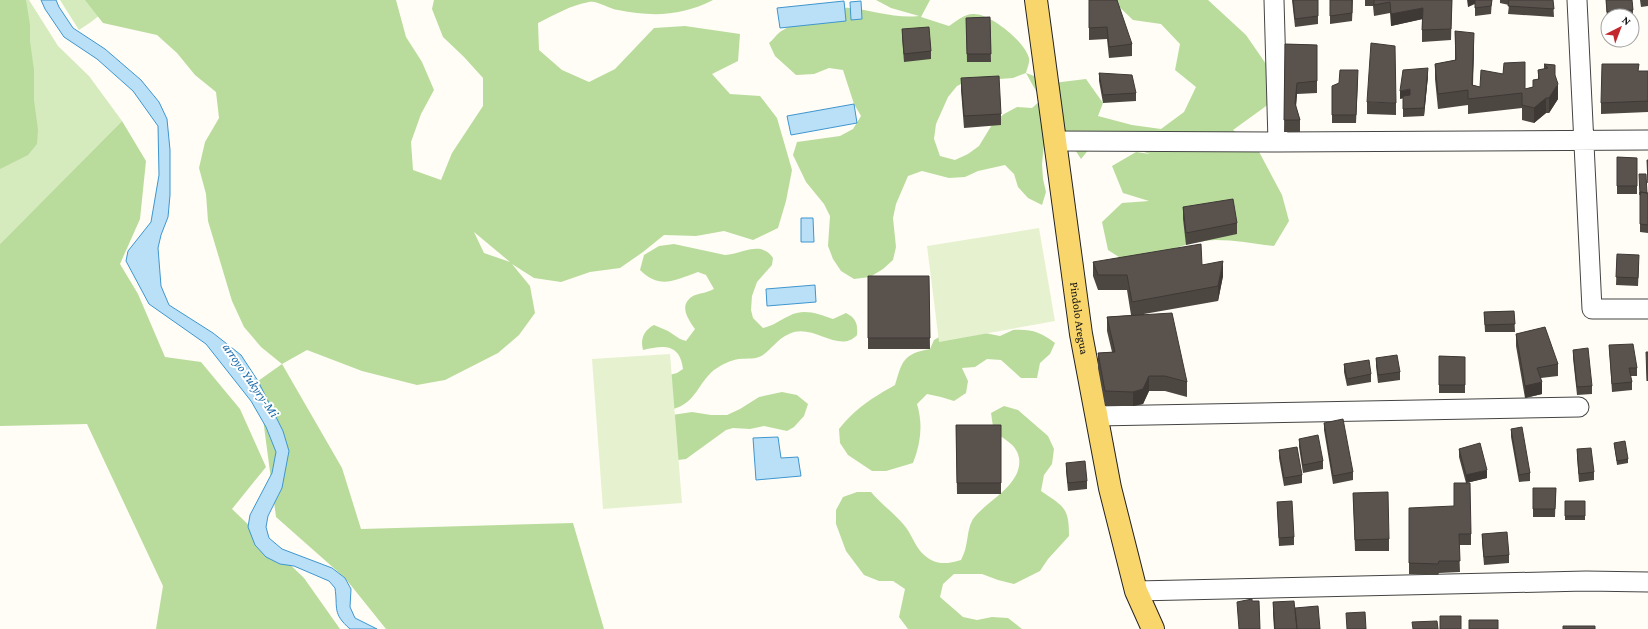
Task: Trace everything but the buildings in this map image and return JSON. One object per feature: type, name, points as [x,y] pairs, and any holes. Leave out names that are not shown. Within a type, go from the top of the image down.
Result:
[{"type":"main road","name":"Pindolo Aregua","points":[[1036,0],[1081,334],[1096,416],[1110,488],[1136,591],[1153,629]]},
{"type":"street","points":[[1274,0],[1278,142]]},
{"type":"street","points":[[1577,0],[1592,309],[1648,310]]},
{"type":"street","points":[[1055,141],[1278,142],[1648,140]]},
{"type":"street","points":[[1096,416],[1579,407]]},
{"type":"street","points":[[1136,591],[1586,581],[1648,582]]},
{"type":"green space","points":[[0,0],[29,0],[58,46],[89,76],[122,121],[0,244]]},
{"type":"green space","points":[[0,0],[26,0],[30,25],[30,41],[34,70],[34,100],[38,130],[37,144],[28,155],[0,169]]},
{"type":"green space","points":[[60,0],[119,0],[79,30]]},
{"type":"green space","points":[[85,0],[396,0],[406,37],[422,62],[434,90],[421,114],[411,142],[413,170],[441,180],[452,153],[483,106],[483,78],[443,37],[432,9],[434,0],[713,0],[690,9],[667,14],[643,14],[618,10],[599,3],[582,3],[538,23],[539,50],[562,70],[589,82],[615,69],[654,28],[685,26],[740,34],[738,61],[712,74],[730,94],[760,96],[777,118],[792,170],[786,201],[778,228],[753,240],[724,231],[696,236],[664,235],[620,268],[590,272],[561,282],[534,278],[512,264],[530,286],[535,313],[519,335],[498,353],[445,380],[417,385],[362,371],[307,350],[282,364],[261,347],[244,327],[232,301],[208,221],[206,194],[199,168],[205,142],[219,118],[216,92],[195,75],[177,53],[157,35],[103,23]],"holes":[[[474,232],[510,262],[484,253]]]},
{"type":"green space","points":[[876,0],[930,0],[921,17],[949,26],[968,15],[981,15],[998,24],[1021,44],[1029,58],[1026,73],[1053,83],[1086,79],[1103,103],[1098,116],[1132,125],[1161,129],[1184,112],[1196,87],[1175,70],[1180,44],[1161,24],[1133,20],[1114,2],[1114,0],[1208,0],[1246,35],[1266,64],[1280,96],[1233,130],[1256,146],[1282,195],[1289,221],[1274,246],[1230,241],[1205,241],[1173,249],[1133,266],[1108,250],[1102,222],[1122,203],[1149,201],[1123,193],[1112,166],[1136,152],[1150,154],[1099,137],[1081,159],[1066,136],[1045,134],[1042,164],[1046,192],[1042,205],[1028,198],[1018,187],[1014,174],[1005,165],[978,171],[965,177],[949,178],[922,171],[908,176],[896,204],[893,218],[896,247],[893,260],[883,269],[870,277],[854,279],[841,271],[833,259],[828,246],[830,216],[824,204],[806,182],[793,155],[797,142],[840,136],[853,129],[861,116],[854,104],[843,70],[829,68],[814,74],[796,75],[775,56],[769,43],[780,32],[794,24],[824,12],[842,8],[910,17],[919,16],[891,8]],"holes":[[[1026,73],[1041,100],[1032,108],[1017,107],[1004,114],[993,123],[979,146],[968,154],[955,160],[940,156],[934,139],[936,124],[948,97],[957,86],[972,79],[986,80],[1013,78]]]},
{"type":"green space","points":[[122,121],[146,161],[140,219],[120,264],[138,294],[165,357],[201,362],[240,409],[266,467],[232,509],[304,578],[340,629],[156,629],[163,586],[87,424],[0,426],[0,244]]},
{"type":"green space","points":[[1039,228],[1055,321],[939,342],[927,246]]},
{"type":"green space","points":[[674,244],[725,255],[751,249],[763,250],[768,253],[773,258],[772,265],[757,282],[752,296],[751,310],[753,318],[763,328],[800,312],[822,315],[833,319],[846,313],[856,322],[857,335],[850,340],[842,342],[807,332],[798,331],[789,334],[760,357],[736,360],[717,368],[709,375],[687,402],[673,409],[662,377],[677,373],[683,369],[681,361],[678,354],[669,348],[657,347],[643,350],[642,342],[645,332],[654,325],[686,341],[695,329],[687,317],[685,308],[688,300],[693,296],[714,289],[706,275],[698,272],[668,282],[661,282],[647,276],[640,270],[644,255],[659,246]]},
{"type":"green space","points":[[1013,330],[1036,332],[1055,343],[1050,354],[1040,363],[1037,378],[1021,378],[1001,360],[987,359],[975,367],[962,368],[968,381],[966,393],[954,401],[927,394],[917,404],[920,419],[920,434],[918,448],[913,463],[886,471],[872,471],[848,455],[840,443],[839,429],[865,404],[895,385],[902,364],[909,356],[914,353],[930,349],[934,340],[946,333],[985,333],[1000,336]]},
{"type":"green space","points":[[670,354],[682,503],[603,509],[592,359]]},
{"type":"green space","points":[[282,364],[342,468],[361,529],[573,523],[604,629],[386,629],[345,578],[276,517],[258,381]]},
{"type":"green space","points":[[782,392],[797,395],[808,404],[804,416],[794,427],[787,431],[764,426],[750,429],[733,428],[726,430],[686,459],[678,460],[672,415],[692,412],[711,415],[727,415],[759,397]]},
{"type":"green space","points":[[1004,406],[1018,410],[1048,436],[1054,449],[1052,464],[1044,475],[1041,491],[1064,509],[1068,519],[1069,536],[1048,559],[1040,571],[1014,584],[982,574],[954,574],[943,584],[940,597],[963,617],[977,620],[992,617],[1008,618],[1022,629],[908,629],[899,617],[905,589],[893,581],[879,581],[864,575],[846,551],[836,524],[836,510],[843,497],[857,492],[871,492],[904,525],[921,552],[926,556],[935,562],[940,563],[950,563],[961,560],[965,550],[971,522],[979,512],[1010,484],[1019,468],[1019,458],[1015,448],[1012,444],[1000,436],[993,425],[991,413]]},
{"type":"water","name":"arroyo Yukyry-Mi","points":[[41,0],[56,0],[73,28],[105,49],[141,80],[159,102],[167,119],[170,150],[170,195],[168,217],[158,248],[161,286],[169,305],[213,333],[241,355],[258,381],[283,431],[289,451],[282,488],[268,516],[266,527],[269,538],[282,549],[332,568],[345,578],[351,589],[350,607],[355,618],[377,629],[350,629],[344,624],[338,615],[335,588],[329,581],[294,566],[280,564],[266,557],[255,545],[248,527],[250,515],[272,473],[276,452],[266,427],[251,401],[206,344],[149,304],[126,261],[128,251],[151,222],[159,175],[158,126],[133,91],[97,59],[64,37],[45,9]]},
{"type":"water","points":[[844,1],[846,21],[780,28],[777,8]]},
{"type":"water","points":[[861,1],[862,19],[851,20],[850,2]]},
{"type":"water","points":[[854,104],[857,123],[791,135],[787,116]]},
{"type":"water","points":[[801,218],[813,218],[814,242],[801,242]]},
{"type":"water","points":[[815,285],[816,302],[767,306],[766,289]]},
{"type":"water","points":[[778,437],[781,458],[798,457],[801,476],[756,480],[753,438]]}]
